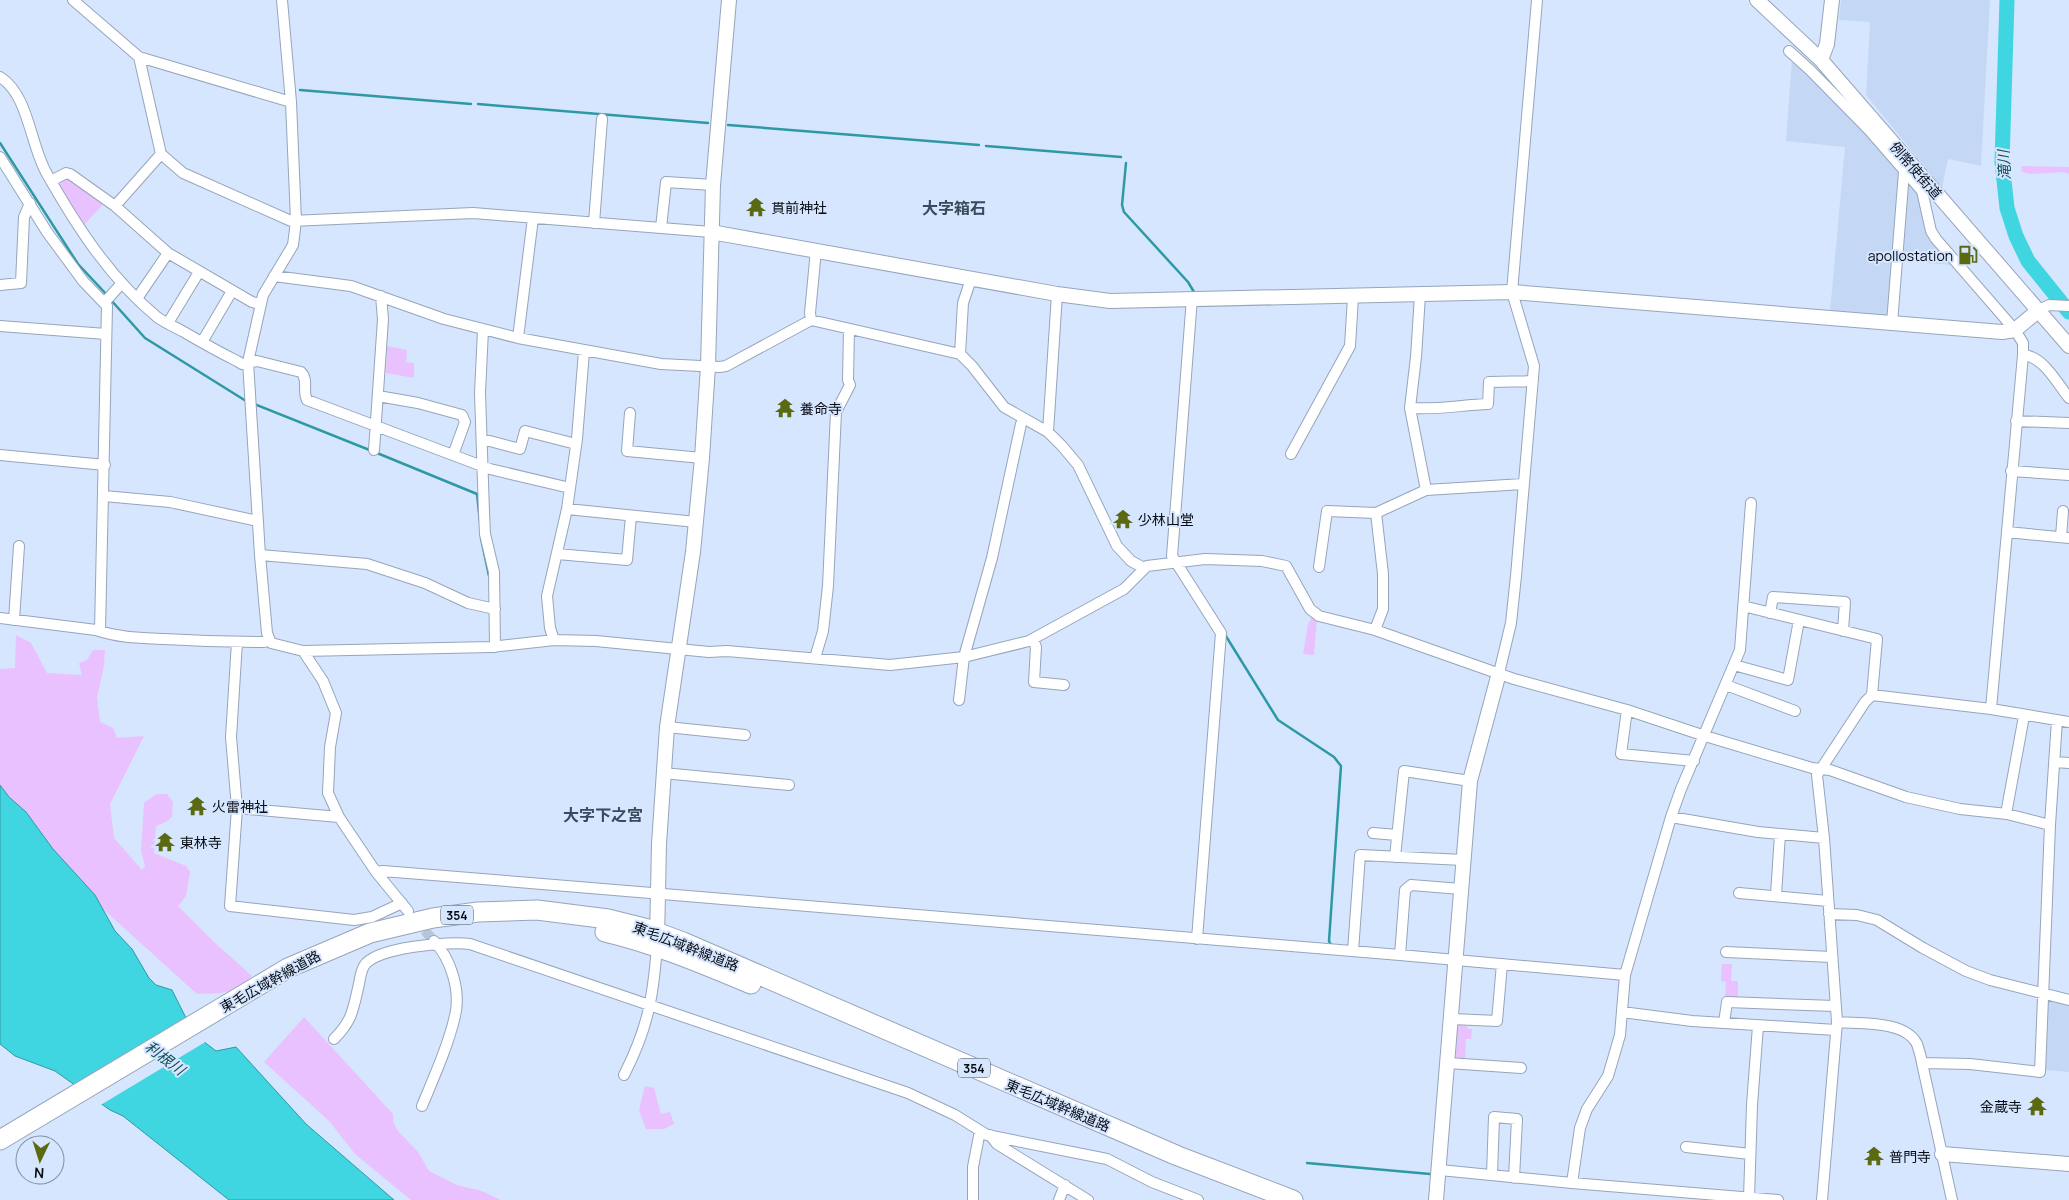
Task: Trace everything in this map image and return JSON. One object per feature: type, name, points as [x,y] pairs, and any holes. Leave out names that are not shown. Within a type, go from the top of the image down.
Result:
[{"type":"highway","name":"東毛広域幹線道路","points":[[0,1152],[270,984],[303,960],[370,933],[433,918],[478,912],[537,910],[608,919],[1174,1165],[1263,1200]]},
{"type":"highway","name":"東毛広域幹線道路","points":[[657,939],[726,959],[1178,1156],[1293,1200]]},
{"type":"highway","name":"東毛広域幹線道路","points":[[0,1140],[270,984]]},
{"type":"street","points":[[268,640],[260,554],[248,362],[263,295],[292,245],[296,221],[290,102],[282,0]]},
{"type":"street","points":[[624,1075],[636,1053],[651,1005],[657,939],[663,773],[667,727],[689,582],[702,458],[708,366],[713,185],[729,0]]},
{"type":"street","points":[[1436,1200],[1440,1170],[1470,782],[1511,623],[1533,381],[1534,366],[1512,292],[1536,0]]},
{"type":"street","name":"例幣使街道","points":[[1757,0],[1820,60],[1924,186],[2044,308],[2069,346]]},
{"type":"street","points":[[1820,60],[1827,44],[1832,0]]},
{"type":"street","points":[[78,2],[139,57],[290,102]]},
{"type":"street","points":[[1788,51],[1810,70],[1869,130],[1904,172],[1924,186],[1931,230],[1936,239],[2015,330],[2023,343],[1991,709]]},
{"type":"street","points":[[139,57],[161,154],[183,173],[289,221],[461,213],[711,232],[1057,294],[1110,301],[1512,292],[2002,332],[2015,330],[2044,308],[2069,306]]},
{"type":"street","points":[[0,77],[8,82],[17,94],[41,163],[73,220],[122,283],[158,317],[242,364],[257,361],[300,372],[306,380],[305,395],[307,400],[482,466],[570,488]]},
{"type":"street","points":[[594,223],[602,119]]},
{"type":"street","points":[[115,206],[161,154]]},
{"type":"street","points":[[0,157],[47,232],[83,281],[107,306],[100,631]]},
{"type":"street","points":[[1892,323],[1904,172]]},
{"type":"street","points":[[51,181],[66,173],[70,174],[115,206],[168,253],[232,291],[260,304]]},
{"type":"street","points":[[661,228],[666,182],[713,185]]},
{"type":"street","points":[[0,291],[0,284],[21,283],[24,217],[30,203]]},
{"type":"street","points":[[518,338],[533,218]]},
{"type":"street","points":[[811,320],[810,312],[816,250]]},
{"type":"street","points":[[138,297],[168,253]]},
{"type":"street","points":[[168,323],[198,272]]},
{"type":"street","points":[[274,276],[337,283],[483,330],[584,351],[661,364],[726,366],[811,320],[960,354],[972,366],[1004,407],[1048,432],[1078,464],[1118,546],[1131,561],[1144,568]]},
{"type":"street","points":[[960,354],[963,303],[971,279]]},
{"type":"street","points":[[104,303],[122,283]]},
{"type":"street","points":[[202,342],[232,291]]},
{"type":"street","points":[[1048,432],[1057,294]]},
{"type":"street","points":[[1420,295],[1410,408],[1426,490]]},
{"type":"street","points":[[374,450],[383,319],[381,296]]},
{"type":"street","points":[[1291,454],[1350,346],[1353,296]]},
{"type":"street","points":[[1192,298],[1172,556],[1221,633],[1197,939]]},
{"type":"street","points":[[0,326],[106,334]]},
{"type":"street","points":[[815,658],[823,631],[828,586],[836,412],[850,385],[848,380],[849,329]]},
{"type":"street","points":[[483,330],[480,393],[482,466],[485,534],[493,563],[495,647]]},
{"type":"street","points":[[554,640],[550,628],[547,596],[567,510],[576,444],[584,351]]},
{"type":"street","points":[[2023,355],[2031,356],[2038,361],[2069,398]]},
{"type":"street","points":[[1410,408],[1429,409],[1464,404],[1488,404],[1489,382],[1533,381]]},
{"type":"street","points":[[378,396],[418,402],[462,415],[465,422],[453,455]]},
{"type":"street","points":[[630,413],[627,451],[702,458]]},
{"type":"street","points":[[959,700],[964,657],[992,558],[1021,424],[1024,419]]},
{"type":"street","points":[[2016,421],[2069,424]]},
{"type":"street","points":[[482,439],[520,448],[525,431],[576,444]]},
{"type":"street","points":[[0,455],[105,465]]},
{"type":"street","points":[[2011,471],[2069,475]]},
{"type":"street","points":[[1319,567],[1327,511],[1376,513],[1426,490],[1523,484]]},
{"type":"street","points":[[104,496],[170,502],[258,521]]},
{"type":"street","points":[[1572,1183],[1580,1128],[1587,1109],[1608,1076],[1620,1035],[1625,975],[1672,818],[1740,650],[1751,503]]},
{"type":"street","points":[[567,510],[696,522]]},
{"type":"street","points":[[2007,532],[2065,538],[2063,512]]},
{"type":"street","points":[[1375,630],[1383,609],[1383,574],[1376,513]]},
{"type":"street","points":[[557,554],[627,560],[630,516]]},
{"type":"street","points":[[14,620],[19,546]]},
{"type":"street","points":[[260,554],[367,564],[425,583],[468,603],[495,609]]},
{"type":"street","points":[[0,618],[100,631],[108,635],[122,637],[237,642],[264,642],[268,640],[277,645],[303,651],[495,647],[554,640],[596,640],[678,649],[890,665],[964,657],[1032,639],[1124,589],[1147,566],[1205,559],[1262,561],[1286,566],[1310,609],[1315,613],[1375,630],[1499,673],[1627,710],[1704,736],[1812,768],[1830,770],[1906,797],[1960,809],[2006,814],[2050,825]]},
{"type":"street","points":[[1770,613],[1773,597],[1845,602],[1843,630]]},
{"type":"street","points":[[1743,606],[1877,639],[1872,695],[1865,702],[1817,775],[1824,838],[1836,1006],[1822,1200]]},
{"type":"street","points":[[1734,665],[1788,680],[1799,620]]},
{"type":"street","points":[[1032,639],[1036,647],[1034,682],[1064,685]]},
{"type":"street","points":[[237,642],[231,737],[237,808],[230,906],[354,920],[405,907],[376,872],[339,817],[328,793],[330,747],[336,713],[322,682],[303,651]]},
{"type":"street","points":[[1726,685],[1795,711]]},
{"type":"street","points":[[1872,695],[1991,709],[2069,722]]},
{"type":"street","points":[[1627,710],[1621,754],[1694,761]]},
{"type":"street","points":[[2006,814],[2024,716]]},
{"type":"street","points":[[1922,1063],[1970,1064],[2040,1072],[2056,720]]},
{"type":"street","points":[[667,727],[745,735]]},
{"type":"street","points":[[2055,762],[2069,763]]},
{"type":"street","points":[[1395,857],[1404,770],[1470,782]]},
{"type":"street","points":[[663,773],[789,786]]},
{"type":"street","points":[[237,808],[339,817]]},
{"type":"street","points":[[1672,818],[1758,832],[1824,838]]},
{"type":"street","points":[[1373,833],[1397,835]]},
{"type":"street","points":[[1776,895],[1780,834]]},
{"type":"street","points":[[1353,951],[1360,855],[1463,860]]},
{"type":"street","points":[[376,872],[383,871],[1625,975]]},
{"type":"street","points":[[1400,955],[1405,890],[1411,885],[1461,889]]},
{"type":"street","points":[[1739,893],[1828,901]]},
{"type":"street","points":[[1829,914],[1858,915],[1877,920],[1966,971],[2069,1000]]},
{"type":"street","points":[[422,1106],[456,1014],[453,976],[448,961],[435,942]]},
{"type":"street","points":[[334,1038],[347,1025],[362,969],[367,961],[392,952],[435,942],[464,943],[908,1093],[955,1115],[985,1133],[997,1144],[1088,1200]]},
{"type":"street","points":[[1726,952],[1832,958]]},
{"type":"street","points":[[1452,1019],[1497,1021],[1502,964]]},
{"type":"street","points":[[1724,1023],[1726,1002],[1836,1006]]},
{"type":"street","points":[[1622,1012],[1692,1021],[1758,1026],[1890,1026],[1903,1030],[1916,1044],[1922,1063],[1952,1200]]},
{"type":"street","points":[[1749,1198],[1758,1026]]},
{"type":"street","points":[[1448,1063],[1521,1068]]},
{"type":"street","points":[[1492,1176],[1494,1117],[1517,1118],[1514,1178]]},
{"type":"street","points":[[973,1200],[973,1167],[985,1133]]},
{"type":"street","points":[[985,1133],[1107,1159],[1152,1182],[1198,1200]]},
{"type":"street","points":[[1686,1146],[1750,1154]]},
{"type":"street","points":[[1942,1154],[2069,1164]]},
{"type":"street","points":[[1440,1170],[1693,1196],[1778,1200]]},
{"type":"street","points":[[1059,1200],[1065,1185]]},
{"type":"shaded area","points":[[1841,0],[1990,0],[1981,166],[1948,159],[1942,188],[1866,95],[1870,22],[1839,20]]},
{"type":"shaded area","points":[[1792,58],[1848,113],[1901,172],[1889,316],[1830,312],[1845,147],[1786,141]]},
{"type":"shaded area","points":[[2021,166],[2069,167],[2069,174],[2064,172],[2030,174],[2022,172]]},
{"type":"shaded area","points":[[62,178],[70,179],[104,203],[83,226],[59,188]]},
{"type":"shaded area","points":[[1907,180],[1916,191],[1952,265],[1901,261]]},
{"type":"shaded area","points":[[387,346],[407,350],[406,362],[414,363],[414,378],[386,373]]},
{"type":"shaded area","points":[[1312,616],[1317,618],[1314,655],[1303,654],[1308,625]]},
{"type":"shaded area","points":[[16,635],[31,643],[47,673],[82,675],[79,663],[87,660],[93,650],[105,650],[104,666],[97,697],[100,722],[113,728],[117,738],[144,736],[110,804],[114,838],[142,870],[145,866],[141,851],[144,803],[156,794],[167,794],[173,802],[172,817],[156,826],[154,853],[186,866],[190,872],[186,896],[178,906],[252,976],[240,987],[227,992],[197,994],[103,909],[95,895],[53,849],[26,812],[9,797],[0,785],[0,669],[15,668]]},
{"type":"shaded area","points":[[1722,964],[1732,964],[1731,981],[1738,981],[1738,998],[1725,997],[1726,982],[1721,981]]},
{"type":"shaded area","points":[[2046,1000],[2069,1005],[2069,1072],[2043,1070]]},
{"type":"shaded area","points":[[304,1017],[393,1114],[393,1121],[397,1130],[418,1152],[429,1171],[457,1185],[482,1191],[501,1200],[411,1200],[355,1154],[329,1121],[264,1062]]},
{"type":"shaded area","points":[[1459,1025],[1472,1029],[1471,1039],[1466,1039],[1465,1060],[1458,1060],[1456,1056],[1457,1027]]},
{"type":"shaded area","points":[[645,1086],[654,1088],[661,1114],[670,1112],[674,1124],[664,1129],[646,1129],[639,1110]]},
{"type":"water","name":"利根川","points":[[0,785],[9,797],[26,812],[53,849],[95,895],[115,931],[132,949],[149,978],[156,985],[172,990],[194,1034],[216,1051],[236,1047],[306,1124],[394,1200],[229,1200],[123,1116],[110,1110],[55,1071],[15,1056],[0,1044]]},
{"type":"pier","points":[[188,1016],[196,1032],[207,1041],[99,1106],[72,1086]]},
{"type":"waterway","name":"滝川","points":[[2007,0],[2002,162],[2007,208],[2016,236],[2028,261],[2069,312]]},
{"type":"waterway","points":[[300,90],[471,104]]},
{"type":"waterway","points":[[478,104],[708,123]]},
{"type":"waterway","points":[[728,125],[979,145]]},
{"type":"waterway","points":[[0,143],[78,264],[107,295]]},
{"type":"waterway","points":[[986,146],[1121,157]]},
{"type":"waterway","points":[[1126,163],[1122,205],[1124,212],[1188,282],[1194,292]]},
{"type":"waterway","points":[[110,299],[145,338],[246,401]]},
{"type":"waterway","points":[[254,404],[372,451]]},
{"type":"waterway","points":[[377,453],[477,494],[480,522]]},
{"type":"waterway","points":[[481,538],[489,576]]},
{"type":"waterway","points":[[1224,633],[1278,720],[1334,757],[1341,766],[1329,941],[1331,945]]},
{"type":"waterway","points":[[1307,1163],[1430,1174]]},
{"type":"tunnel","points":[[415,919],[432,939]]},
{"type":"place","name":"貫前神社","points":[[756,207]]},
{"type":"place","name":"apollostation","points":[[1968,255]]},
{"type":"place","name":"養命寺","points":[[785,408]]},
{"type":"place","name":"少林山堂","points":[[1123,519]]},
{"type":"place","name":"火雷神社","points":[[197,806]]},
{"type":"place","name":"東林寺","points":[[165,842]]},
{"type":"place","name":"金蔵寺","points":[[2037,1106]]},
{"type":"place","name":"普門寺","points":[[1874,1156]]},
{"type":"district","name":"大字箱石","points":[[954,208]]},
{"type":"district","name":"大字下之宮","points":[[603,815]]}]
